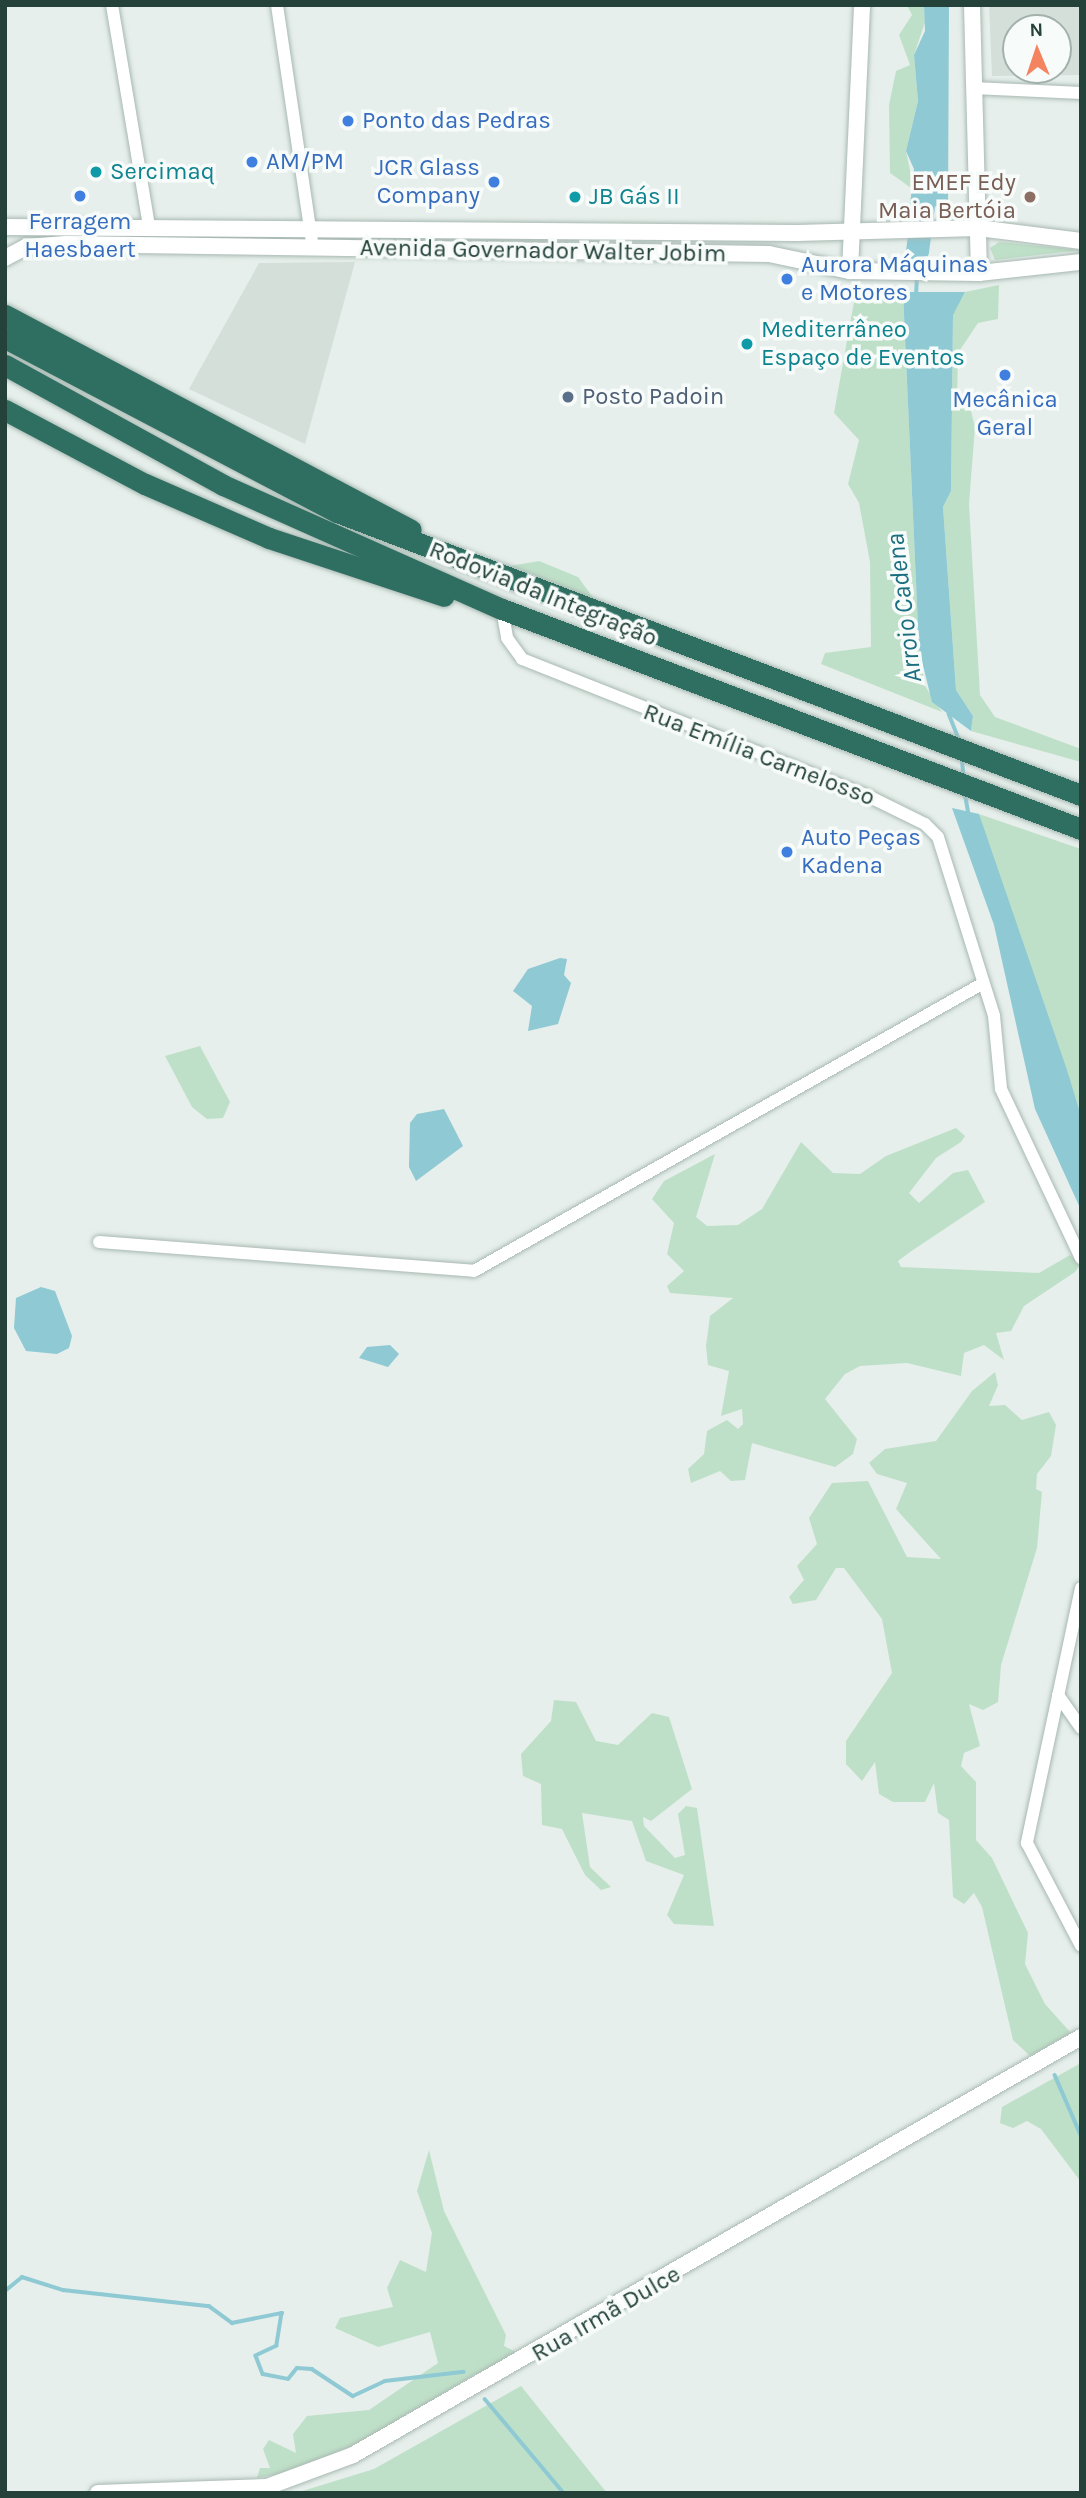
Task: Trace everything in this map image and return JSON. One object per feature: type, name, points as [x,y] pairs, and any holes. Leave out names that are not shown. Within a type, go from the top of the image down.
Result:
[{"type":"highway","points":[[5,315],[413,531],[442,556]]},
{"type":"highway","name":"Rodovia da Integração","points":[[5,338],[241,467],[442,556],[1081,795]]},
{"type":"highway","name":"Rodovia da Integração","points":[[5,365],[223,485],[497,607],[1081,829]]},
{"type":"highway","points":[[5,410],[145,484],[269,538],[461,602],[497,607]]},
{"type":"main road","points":[[850,271],[849,229],[862,5]]},
{"type":"main road","points":[[971,273],[974,88],[972,5]]},
{"type":"main road","name":"Avenida Governador Walter Jobim","points":[[5,227],[149,225],[971,228],[1081,241]]},
{"type":"main road","name":"Avenida Governador Walter Jobim","points":[[5,258],[26,247],[66,244],[769,254],[850,271],[971,273],[1081,262]]},
{"type":"main road","name":"Rua Irmã Dulce","points":[[98,2493],[267,2487],[353,2455],[1081,2037]]},
{"type":"street","points":[[112,5],[149,225]]},
{"type":"street","points":[[277,5],[313,248]]},
{"type":"street","points":[[974,88],[1081,93]]},
{"type":"street","name":"Rua Emília Carnelosso","points":[[497,607],[507,638],[522,659],[925,824],[938,838],[980,985],[994,1016],[1001,1089],[1081,1258]]},
{"type":"street","points":[[99,1242],[474,1271],[980,985]]},
{"type":"street","points":[[1081,1588],[1027,1843],[1081,1946]]},
{"type":"street","points":[[1058,1695],[1081,1728]]},
{"type":"shaded area","points":[[989,5],[1081,5],[1081,75],[1072,75],[1072,14],[1002,14],[1002,76],[992,76]]},
{"type":"shaded area","points":[[355,262],[305,444],[189,389],[259,263]]},
{"type":"green space","points":[[907,5],[924,5],[925,22],[914,55],[918,101],[906,151],[914,190],[890,173],[889,105],[896,71],[910,65],[899,35],[912,15]]},
{"type":"green space","points":[[999,242],[1081,250],[995,260],[990,248]]},
{"type":"green space","points":[[850,285],[903,292],[919,649],[925,686],[942,712],[821,664],[825,653],[871,647],[870,562],[859,503],[848,484],[859,440],[834,413],[854,302]]},
{"type":"green space","points":[[999,285],[998,319],[978,323],[958,353],[957,402],[971,411],[975,427],[969,504],[980,695],[995,717],[1081,749],[1081,762],[971,731],[973,716],[956,690],[943,507],[951,491],[953,314],[965,292]]},
{"type":"green space","points":[[539,561],[578,577],[594,599],[510,566]]},
{"type":"green space","points":[[979,814],[1081,849],[1081,1116],[987,845]]},
{"type":"green space","points":[[200,1046],[230,1102],[223,1118],[207,1119],[192,1107],[165,1056]]},
{"type":"green space","points":[[956,1128],[965,1136],[961,1142],[936,1158],[909,1193],[919,1203],[953,1173],[968,1170],[985,1202],[898,1261],[901,1267],[1039,1273],[1070,1255],[1080,1265],[1075,1272],[1024,1306],[1011,1331],[996,1333],[1004,1360],[984,1345],[964,1353],[961,1376],[907,1363],[860,1366],[845,1374],[825,1399],[857,1439],[853,1454],[835,1467],[752,1443],[745,1480],[731,1481],[720,1471],[691,1483],[688,1469],[704,1454],[707,1431],[727,1420],[738,1429],[743,1424],[742,1409],[721,1416],[729,1371],[708,1365],[706,1346],[710,1316],[733,1298],[670,1293],[667,1286],[684,1271],[667,1254],[674,1223],[652,1199],[664,1181],[715,1154],[696,1217],[707,1226],[738,1225],[762,1209],[801,1142],[833,1173],[860,1174],[886,1156]]},
{"type":"green space","points":[[995,1372],[998,1385],[989,1406],[1005,1405],[1022,1420],[1049,1412],[1056,1425],[1051,1456],[1037,1474],[1036,1489],[1042,1492],[1037,1548],[1001,1665],[998,1702],[983,1710],[969,1704],[980,1746],[964,1753],[961,1766],[976,1782],[976,1840],[992,1858],[1028,1933],[1025,1964],[1045,2004],[1071,2033],[1030,2056],[1013,2040],[982,1907],[974,1893],[964,1904],[953,1897],[949,1820],[938,1813],[934,1783],[925,1802],[893,1802],[879,1794],[875,1762],[862,1781],[846,1764],[846,1741],[892,1673],[882,1619],[844,1568],[836,1568],[816,1600],[793,1604],[789,1597],[804,1580],[797,1566],[817,1544],[809,1518],[832,1483],[868,1481],[907,1557],[941,1559],[896,1509],[907,1483],[877,1474],[869,1463],[885,1449],[936,1441],[972,1391]]},
{"type":"green space","points":[[554,1700],[576,1702],[596,1741],[618,1745],[652,1713],[669,1717],[692,1789],[651,1821],[643,1817],[644,1826],[675,1858],[685,1855],[678,1814],[686,1806],[697,1808],[714,1926],[674,1924],[667,1915],[684,1875],[646,1861],[632,1821],[582,1813],[590,1867],[611,1887],[601,1890],[585,1875],[562,1829],[542,1825],[541,1784],[523,1776],[521,1754],[551,1721]]},
{"type":"green space","points":[[1081,2063],[1081,2182],[1041,2129],[1027,2121],[1013,2128],[1000,2123],[1002,2107]]},
{"type":"green space","points":[[429,2150],[444,2211],[506,2335],[504,2346],[522,2355],[474,2375],[366,2440],[290,2472],[257,2478],[260,2468],[270,2468],[263,2449],[269,2440],[296,2453],[293,2434],[307,2416],[369,2410],[438,2363],[430,2332],[378,2347],[335,2328],[340,2318],[393,2307],[387,2288],[400,2260],[426,2272],[432,2233],[417,2191]]},
{"type":"green space","points":[[521,2386],[607,2493],[296,2493],[374,2469]]},
{"type":"water","points":[[924,5],[949,5],[948,207],[910,205],[914,169],[906,151],[918,101],[914,55],[925,31]]},
{"type":"water","name":"Arroio Cadena","points":[[903,292],[965,292],[953,315],[951,491],[943,507],[956,690],[973,716],[971,731],[932,702],[919,649]]},
{"type":"water","points":[[952,808],[979,814],[1067,1070],[1081,1116],[1081,1210],[1035,1109],[994,925]]},
{"type":"water","points":[[560,958],[567,959],[564,975],[571,983],[558,1024],[528,1031],[532,1006],[513,991],[528,969]]},
{"type":"water","points":[[444,1109],[463,1146],[416,1181],[409,1167],[410,1123],[417,1114]]},
{"type":"water","points":[[41,1287],[55,1291],[72,1336],[69,1348],[57,1354],[26,1351],[14,1328],[16,1298]]},
{"type":"water","points":[[390,1345],[399,1354],[388,1367],[359,1358],[367,1347]]},
{"type":"waterway","name":"Arroio Cadena","points":[[917,251],[927,176]]},
{"type":"waterway","name":"Arroio Cadena","points":[[917,251],[917,268]]},
{"type":"waterway","name":"Arroio Cadena","points":[[916,296],[917,276]]},
{"type":"waterway","name":"Arroio Cadena","points":[[949,714],[959,739]]},
{"type":"waterway","name":"Arroio Cadena","points":[[962,757],[964,777]]},
{"type":"waterway","name":"Arroio Cadena","points":[[965,792],[969,815]]},
{"type":"waterway","points":[[1055,2075],[1081,2135]]},
{"type":"waterway","points":[[5,2291],[22,2277],[63,2290],[209,2306],[232,2323],[282,2313],[277,2346],[256,2356],[263,2374],[288,2379],[297,2368],[312,2369],[353,2396],[385,2381],[463,2372]]},
{"type":"waterway","points":[[485,2399],[564,2493]]},
{"type":"place","name":"Ponto das Pedras","points":[[348,121]]},
{"type":"place","name":"AM/PM","points":[[252,162]]},
{"type":"place","name":"Sercimaq","points":[[96,172]]},
{"type":"place","name":"JCR Glass Company","points":[[494,182]]},
{"type":"place","name":"Ferragem Haesbaert","points":[[80,196]]},
{"type":"place","name":"JB Gás II","points":[[575,197]]},
{"type":"place","name":"EMEF Edy Maia Bertóia","points":[[1030,197]]},
{"type":"place","name":"Aurora Máquinas e Motores","points":[[787,279]]},
{"type":"place","name":"Mediterrâneo Espaço de Eventos","points":[[747,344]]},
{"type":"place","name":"Mecânica Geral","points":[[1005,375]]},
{"type":"place","name":"Posto Padoin","points":[[568,397]]},
{"type":"place","name":"Auto Peças Kadena","points":[[787,852]]}]
